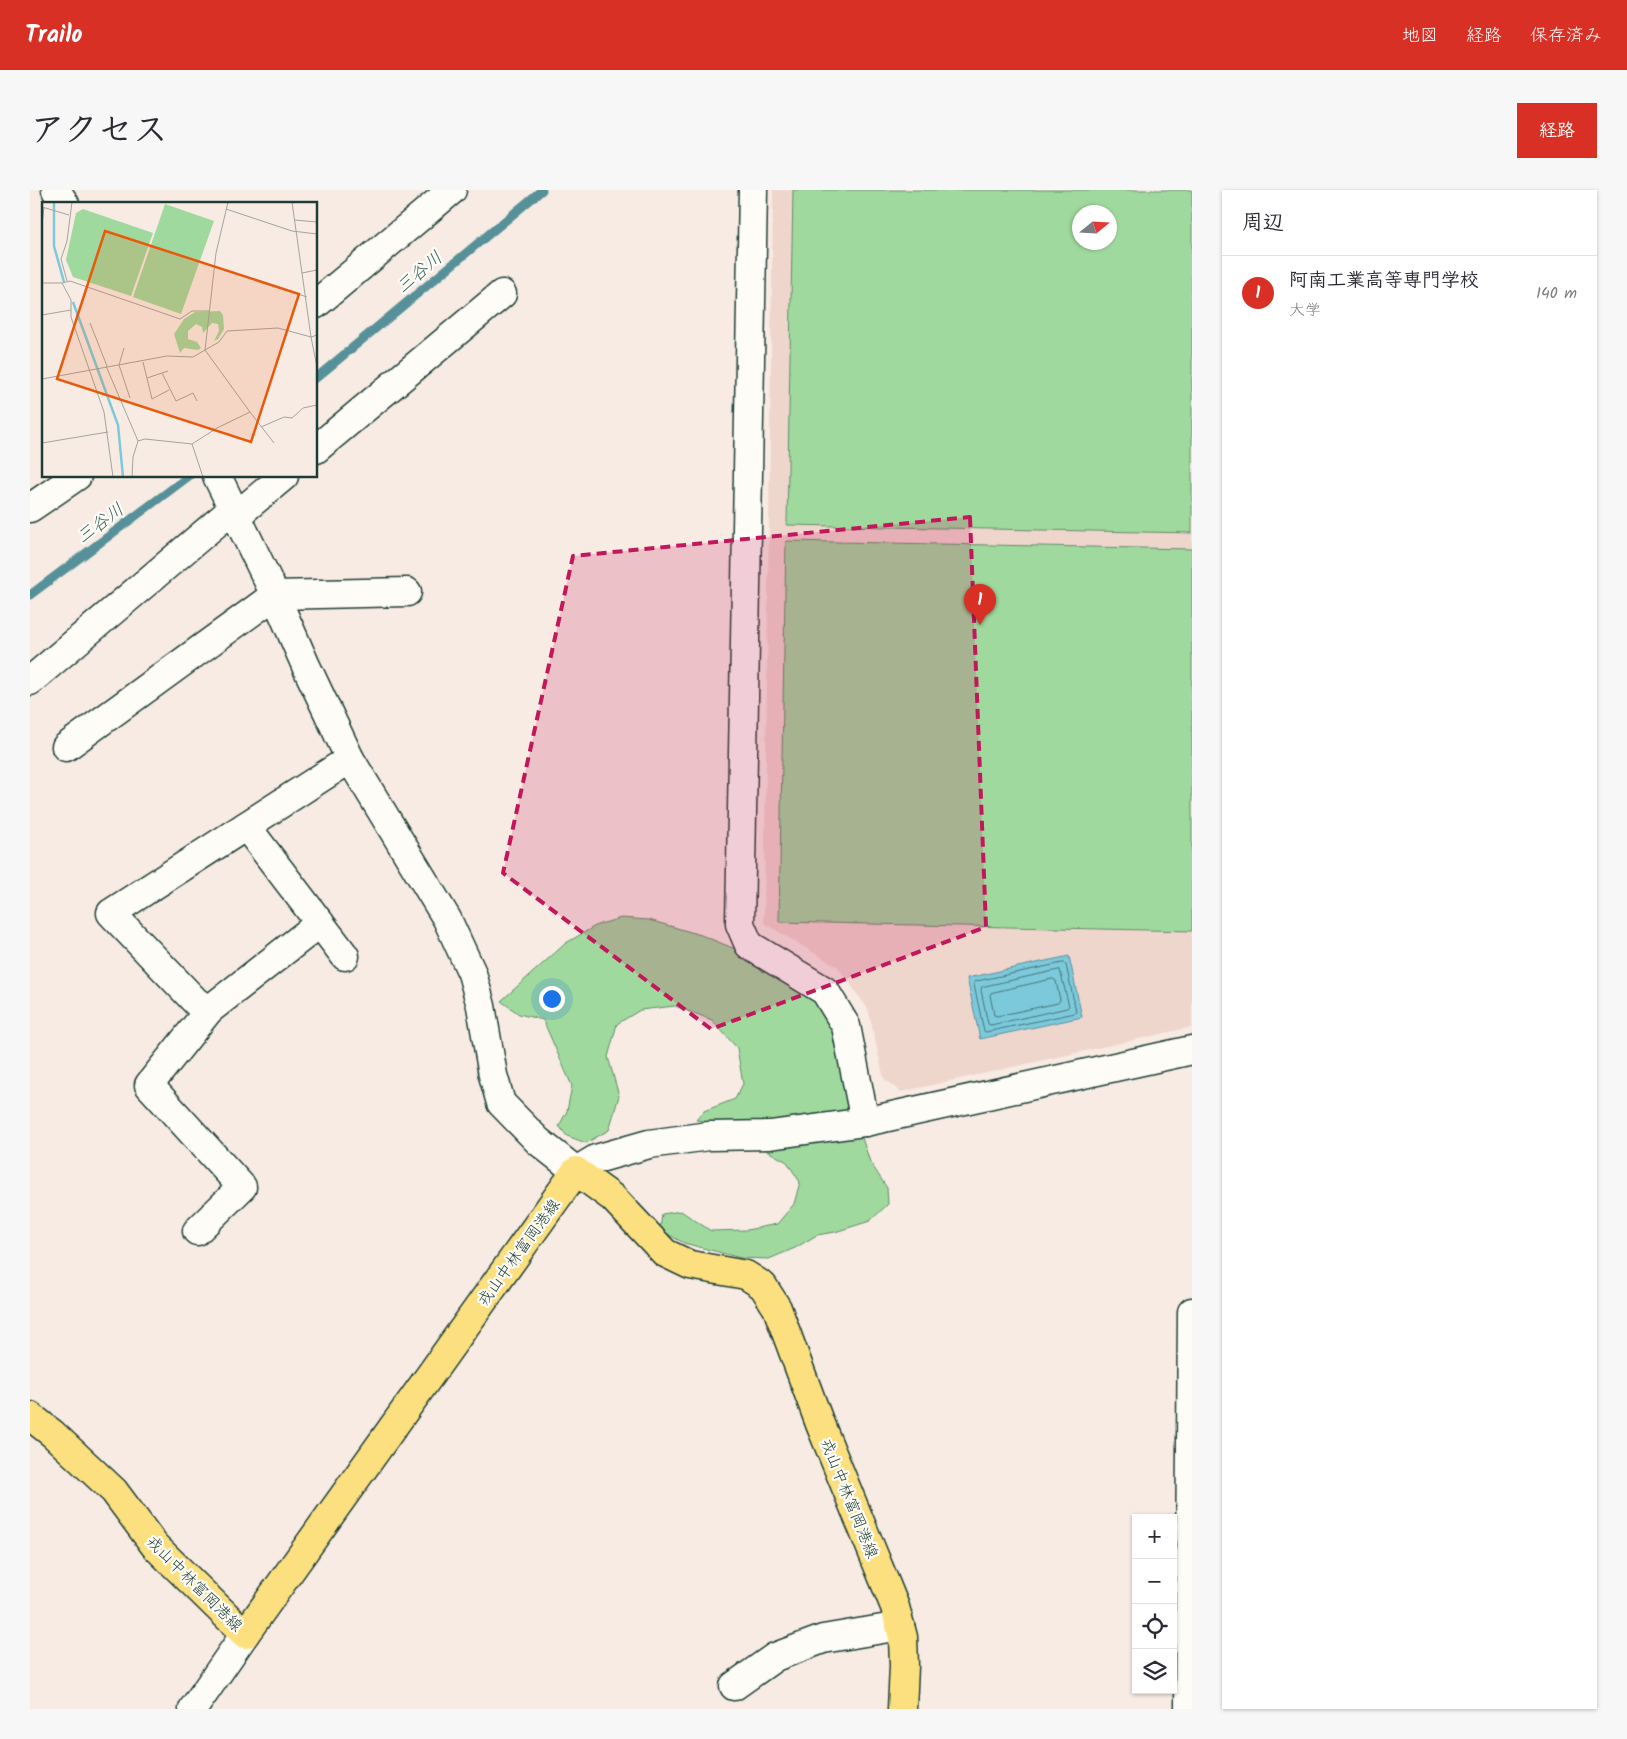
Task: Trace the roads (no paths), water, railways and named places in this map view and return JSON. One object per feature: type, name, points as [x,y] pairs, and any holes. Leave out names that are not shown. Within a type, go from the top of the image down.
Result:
[{"type":"main road","name":"戎山中林富岡港線","points":[[30,1416],[53,1434],[114,1491],[155,1546],[245,1634],[576,1171],[613,1198],[665,1253],[690,1265],[746,1275],[763,1286],[777,1308],[820,1424],[895,1607],[902,1637],[904,1666],[902,1709]]},
{"type":"street","points":[[56,190],[64,202]]},
{"type":"street","points":[[318,302],[452,190]]},
{"type":"street","points":[[752,190],[740,924],[749,945],[825,991],[846,1026],[865,1122]]},
{"type":"street","points":[[318,447],[502,294]]},
{"type":"street","points":[[30,508],[74,478]]},
{"type":"street","points":[[30,681],[227,497],[279,478]]},
{"type":"street","points":[[227,497],[275,595],[350,759],[447,919],[472,974],[481,1006],[493,1075],[501,1103],[538,1141],[576,1171],[596,1159],[649,1144],[709,1136],[770,1135],[865,1122],[1192,1053]]},
{"type":"street","points":[[66,748],[275,595],[407,592]]},
{"type":"street","points":[[209,1010],[196,1002],[111,913],[350,759]]},
{"type":"street","points":[[246,826],[345,956]]},
{"type":"street","points":[[197,1231],[242,1187],[149,1085],[209,1010],[320,923]]},
{"type":"street","points":[[1189,1709],[1192,1312]]},
{"type":"street","points":[[734,1686],[775,1657],[823,1639],[900,1626]]},
{"type":"street","points":[[193,1709],[245,1634]]},
{"type":"water","points":[[1069,956],[1082,1017],[980,1039],[967,978]]},
{"type":"waterway","name":"三谷川","points":[[318,376],[542,190]]},
{"type":"waterway","name":"三谷川","points":[[30,595],[186,478]]},
{"type":"place","name":"阿南工業高等専門学校","points":[[980,625]]}]
